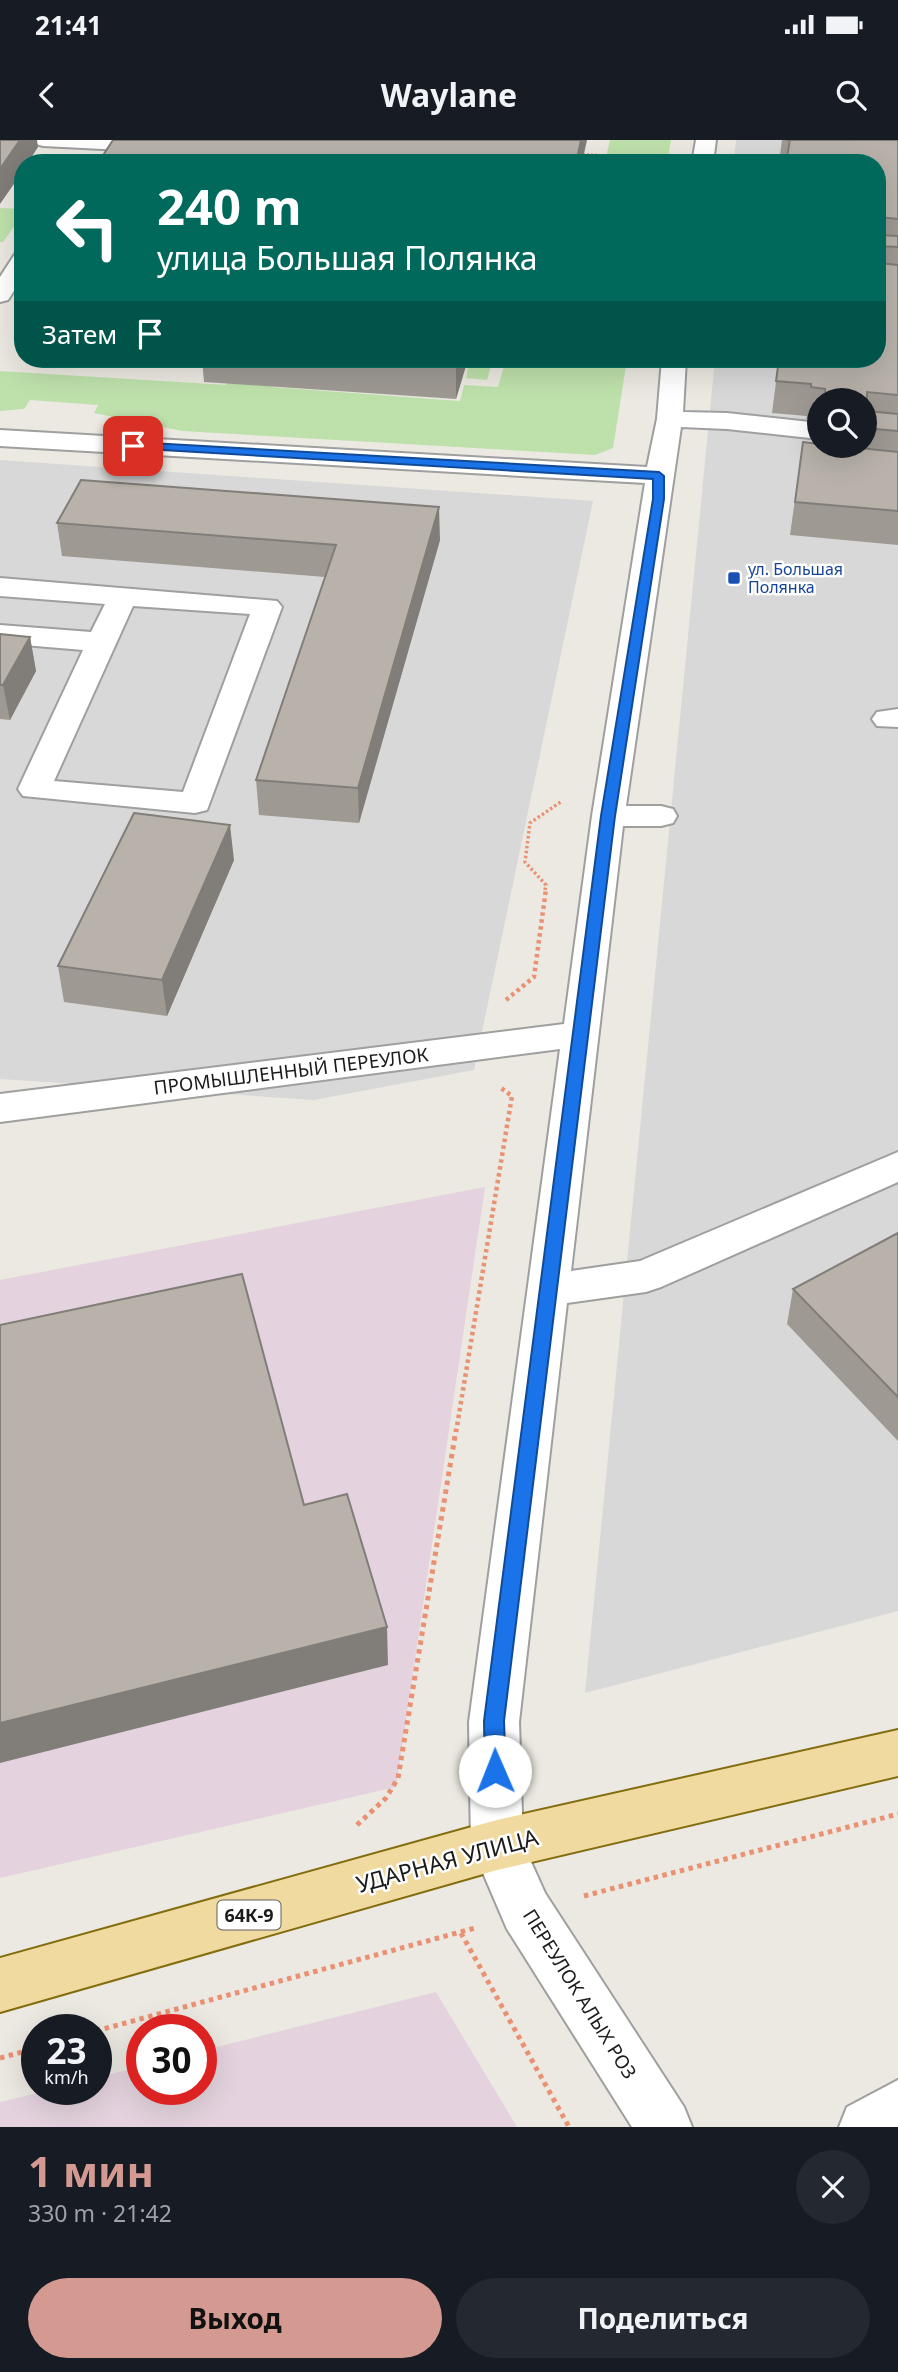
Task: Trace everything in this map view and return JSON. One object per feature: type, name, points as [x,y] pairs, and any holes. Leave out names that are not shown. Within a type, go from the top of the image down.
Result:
[{"type":"main road","name":"УДАРНАЯ УЛИЦА","points":[[0,1985],[497,1845],[898,1753]]},
{"type":"street","points":[[43,140],[180,147]]},
{"type":"street","points":[[90,154],[97,143]]},
{"type":"street","points":[[4,305],[14,281]]},
{"type":"street","name":"ПЕРЕУЛОК АЛЫХ РОЗ","points":[[664,2127],[526,1912],[497,1845],[494,1721],[608,816],[670,419],[673,368]]},
{"type":"street","points":[[670,419],[727,421],[804,437]]},
{"type":"street","points":[[0,438],[659,476]]},
{"type":"street","points":[[0,587],[122,596],[267,607],[195,803],[34,789],[122,596]]},
{"type":"street","points":[[0,635],[101,642]]},
{"type":"street","points":[[608,816],[662,816]]},
{"type":"street","name":"ПРОМЫШЛЕННЫЙ ПЕРЕУЛОК","points":[[0,1108],[582,1034]]},
{"type":"street","points":[[547,1290],[646,1276],[898,1166]]},
{"type":"street","points":[[867,2127],[898,2108]]},
{"type":"path","points":[[349,1831],[369,1817],[386,1798],[398,1778],[512,1096],[472,1068],[474,1020],[493,1010],[534,977],[546,885],[525,862],[530,823],[562,803],[564,790]]},
{"type":"path","points":[[461,1933],[569,2127]]},
{"type":"path","points":[[0,2058],[21,2052]]},
{"type":"shaded area","points":[[736,140],[898,140],[898,1611],[585,1693],[714,368],[886,368],[886,154],[735,154]]},
{"type":"shaded area","points":[[0,460],[593,501],[474,1070],[314,1100],[0,1079]]},
{"type":"shaded area","points":[[485,1187],[396,1787],[0,1878],[0,1280]]},
{"type":"shaded area","points":[[436,1992],[517,2127],[0,2127],[0,2102],[21,2097],[21,2105],[112,2105],[112,2074],[126,2070],[126,2105],[217,2105],[217,2047]]},
{"type":"green space","points":[[610,140],[671,140],[669,154],[607,154]]},
{"type":"green space","points":[[0,208],[14,209],[14,227],[3,242],[0,242]]},
{"type":"green space","points":[[233,368],[281,368],[272,387],[460,401],[464,385],[498,387],[503,368],[626,368],[613,448],[595,455],[182,431],[94,413],[98,405],[30,400],[24,409],[0,411],[0,371],[226,385]]},
{"type":"green space","points":[[468,368],[490,368],[487,380],[466,378]]},
{"type":"building","points":[[0,140],[20,140],[0,169]]},
{"type":"building","points":[[113,140],[581,140],[578,154],[104,154]]},
{"type":"building","points":[[790,140],[898,140],[898,219],[886,218],[886,154],[788,154]]},
{"type":"building","points":[[886,235],[898,236],[898,247],[886,246]]},
{"type":"building","points":[[886,264],[898,265],[898,395],[877,393],[877,388],[818,388],[811,387],[811,384],[776,381],[778,368],[886,368]]},
{"type":"building","points":[[877,412],[898,414],[898,431],[877,429]]},
{"type":"building","points":[[803,442],[807,442],[807,458],[877,458],[877,450],[898,452],[898,511],[795,502]]},
{"type":"building","points":[[81,480],[439,507],[358,788],[256,780],[336,545],[57,523]]},
{"type":"building","points":[[0,634],[30,637],[3,685],[0,685]]},
{"type":"building","points":[[134,813],[230,825],[162,980],[58,966]]},
{"type":"building","points":[[898,1233],[898,1397],[793,1289]]},
{"type":"building","points":[[242,1274],[304,1505],[347,1494],[387,1627],[0,1723],[0,1325]]},
{"type":"place","name":"ул. Большая Полянка","points":[[734,578]]},
{"type":"route","points":[[133,446],[659,476],[658,499],[608,816],[547,1290],[494,1721],[495,1771]]}]
